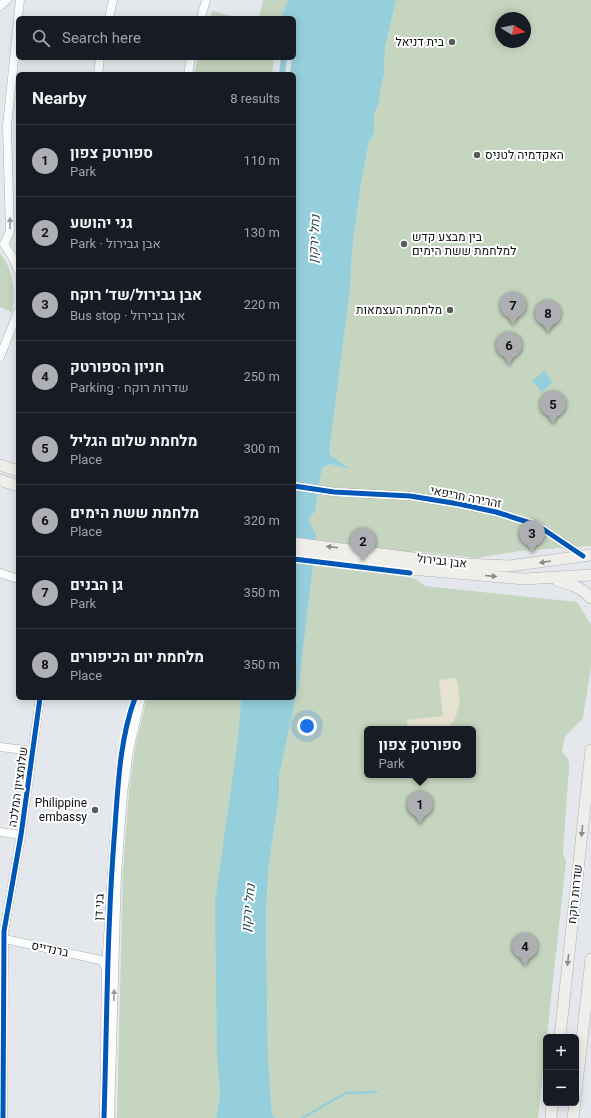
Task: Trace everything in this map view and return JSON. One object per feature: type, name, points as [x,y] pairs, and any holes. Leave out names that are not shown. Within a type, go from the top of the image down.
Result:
[{"type":"main road","points":[[0,465],[16,470]]},
{"type":"main road","points":[[0,480],[16,485]]},
{"type":"main road","name":"אבן גבירול","points":[[296,542],[411,563],[524,579],[546,579],[591,575]]},
{"type":"main road","name":"אבן גבירול","points":[[296,554],[411,563],[509,566],[587,555]]},
{"type":"main road","points":[[546,579],[571,584],[580,588],[591,598]]},
{"type":"main road","name":"שדרות רוקח","points":[[560,1034],[591,750]]},
{"type":"main road","points":[[578,1070],[591,959]]},
{"type":"main road","points":[[551,1118],[552,1106]]},
{"type":"main road","points":[[573,1118],[575,1106]]},
{"type":"street","points":[[0,6],[7,0]]},
{"type":"street","points":[[18,16],[20,0]]},
{"type":"street","points":[[109,16],[113,0]]},
{"type":"street","points":[[202,16],[206,0]]},
{"type":"street","points":[[16,34],[4,126],[10,232],[2,243],[16,258]]},
{"type":"street","points":[[98,72],[100,60]]},
{"type":"street","points":[[188,72],[191,60]]},
{"type":"street","points":[[0,357],[16,317]]},
{"type":"street","name":"זהרירה חריפאי","points":[[296,486],[334,492],[410,496],[496,512],[537,524],[587,555]]},
{"type":"street","points":[[0,573],[16,578]]},
{"type":"street","name":"שלומציון המלכה","points":[[4,1118],[2,1105],[2,938],[21,835],[40,700]]},
{"type":"street","name":"בני דן","points":[[104,1118],[106,973],[103,958],[123,749],[135,700]]},
{"type":"street","name":"בני דן","points":[[110,1118],[117,874],[123,794],[129,750],[141,700]]},
{"type":"street","points":[[0,747],[33,751]]},
{"type":"street","points":[[0,832],[21,835]]},
{"type":"street","name":"ברנדייס","points":[[2,938],[103,958]]},
{"type":"street","points":[[103,958],[112,954],[116,944]]},
{"type":"green space","points":[[263,0],[288,0],[282,16],[259,16]]},
{"type":"green space","points":[[396,0],[591,0],[591,546],[520,551],[476,558],[413,551],[410,578],[416,579],[425,586],[577,602],[591,625],[591,666],[583,718],[565,737],[562,752],[568,759],[569,767],[563,852],[566,862],[547,1034],[543,1034],[543,1072],[538,1118],[275,1118],[272,1114],[268,1059],[266,915],[269,862],[279,797],[279,776],[299,684],[313,566],[316,534],[309,521],[311,515],[315,512],[322,468],[330,464],[350,468],[331,456],[328,452],[350,289],[352,251],[361,183],[369,142],[374,133],[374,114],[379,104],[380,91],[384,75],[385,48]]},
{"type":"green space","points":[[212,11],[231,16],[211,16]]},
{"type":"green space","points":[[198,60],[274,60],[272,72],[194,72]]},
{"type":"green space","points":[[0,253],[11,274],[14,296],[12,312],[0,307]]},
{"type":"green space","points":[[147,700],[241,700],[217,1055],[220,1095],[216,1118],[117,1118],[123,870],[129,791],[135,748]]},
{"type":"sand","points":[[456,678],[459,692],[459,705],[452,724],[450,726],[408,726],[407,720],[443,716],[439,680]]},
{"type":"water","name":"נחל ירקון","points":[[288,0],[396,0],[385,48],[384,75],[380,91],[379,104],[374,114],[374,133],[369,142],[361,183],[352,251],[350,289],[329,451],[331,456],[351,469],[330,464],[322,468],[315,512],[311,515],[309,521],[316,534],[299,684],[296,698],[296,72],[272,72],[274,60],[296,60],[296,16],[282,16]]},
{"type":"water","points":[[544,371],[553,382],[542,392],[532,381]]},
{"type":"water","name":"נחל ירקון","points":[[241,700],[296,700],[279,776],[279,797],[269,862],[266,915],[268,1059],[272,1114],[275,1118],[216,1118],[220,1095],[217,1055],[215,902],[238,739]]},
{"type":"pier","points":[[274,60],[281,60],[279,72],[272,72]]},
{"type":"pier","points":[[287,60],[292,60],[290,72],[285,72]]},
{"type":"waterway","points":[[302,1118],[346,1093],[376,1092]]},
{"type":"cycle path","points":[[296,486],[334,492],[410,496],[496,512],[537,525],[583,556]]},
{"type":"cycle path","points":[[296,559],[410,573]]},
{"type":"cycle path","points":[[3,1118],[4,931],[21,835],[40,700]]},
{"type":"cycle path","points":[[104,1118],[112,863],[120,762],[126,729],[134,700]]},
{"type":"place","name":"בית דניאל","points":[[452,42]]},
{"type":"place","name":"האקדמיה לטניס","points":[[477,155]]},
{"type":"place","name":"בין מבצע קדש למלחמת ששת הימים","points":[[404,244]]},
{"type":"place","name":"מלחמת העצמאות","points":[[450,310]]},
{"type":"place","name":"גן הבנים","points":[[513,325]]},
{"type":"place","name":"מלחמת יום הכיפורים","points":[[548,333]]},
{"type":"place","name":"מלחמת ששת הימים","points":[[509,365]]},
{"type":"place","name":"מלחמת שלום הגליל","points":[[553,424]]},
{"type":"place","name":"אבן גבירול/שד׳ רוקח","points":[[532,553]]},
{"type":"place","name":"גני יהושע","points":[[363,561]]},
{"type":"place","name":"Philippine embassy","points":[[95,810]]},
{"type":"place","name":"ספורטק צפון","points":[[420,824]]},
{"type":"place","name":"חניון הספורטק","points":[[525,966]]}]
